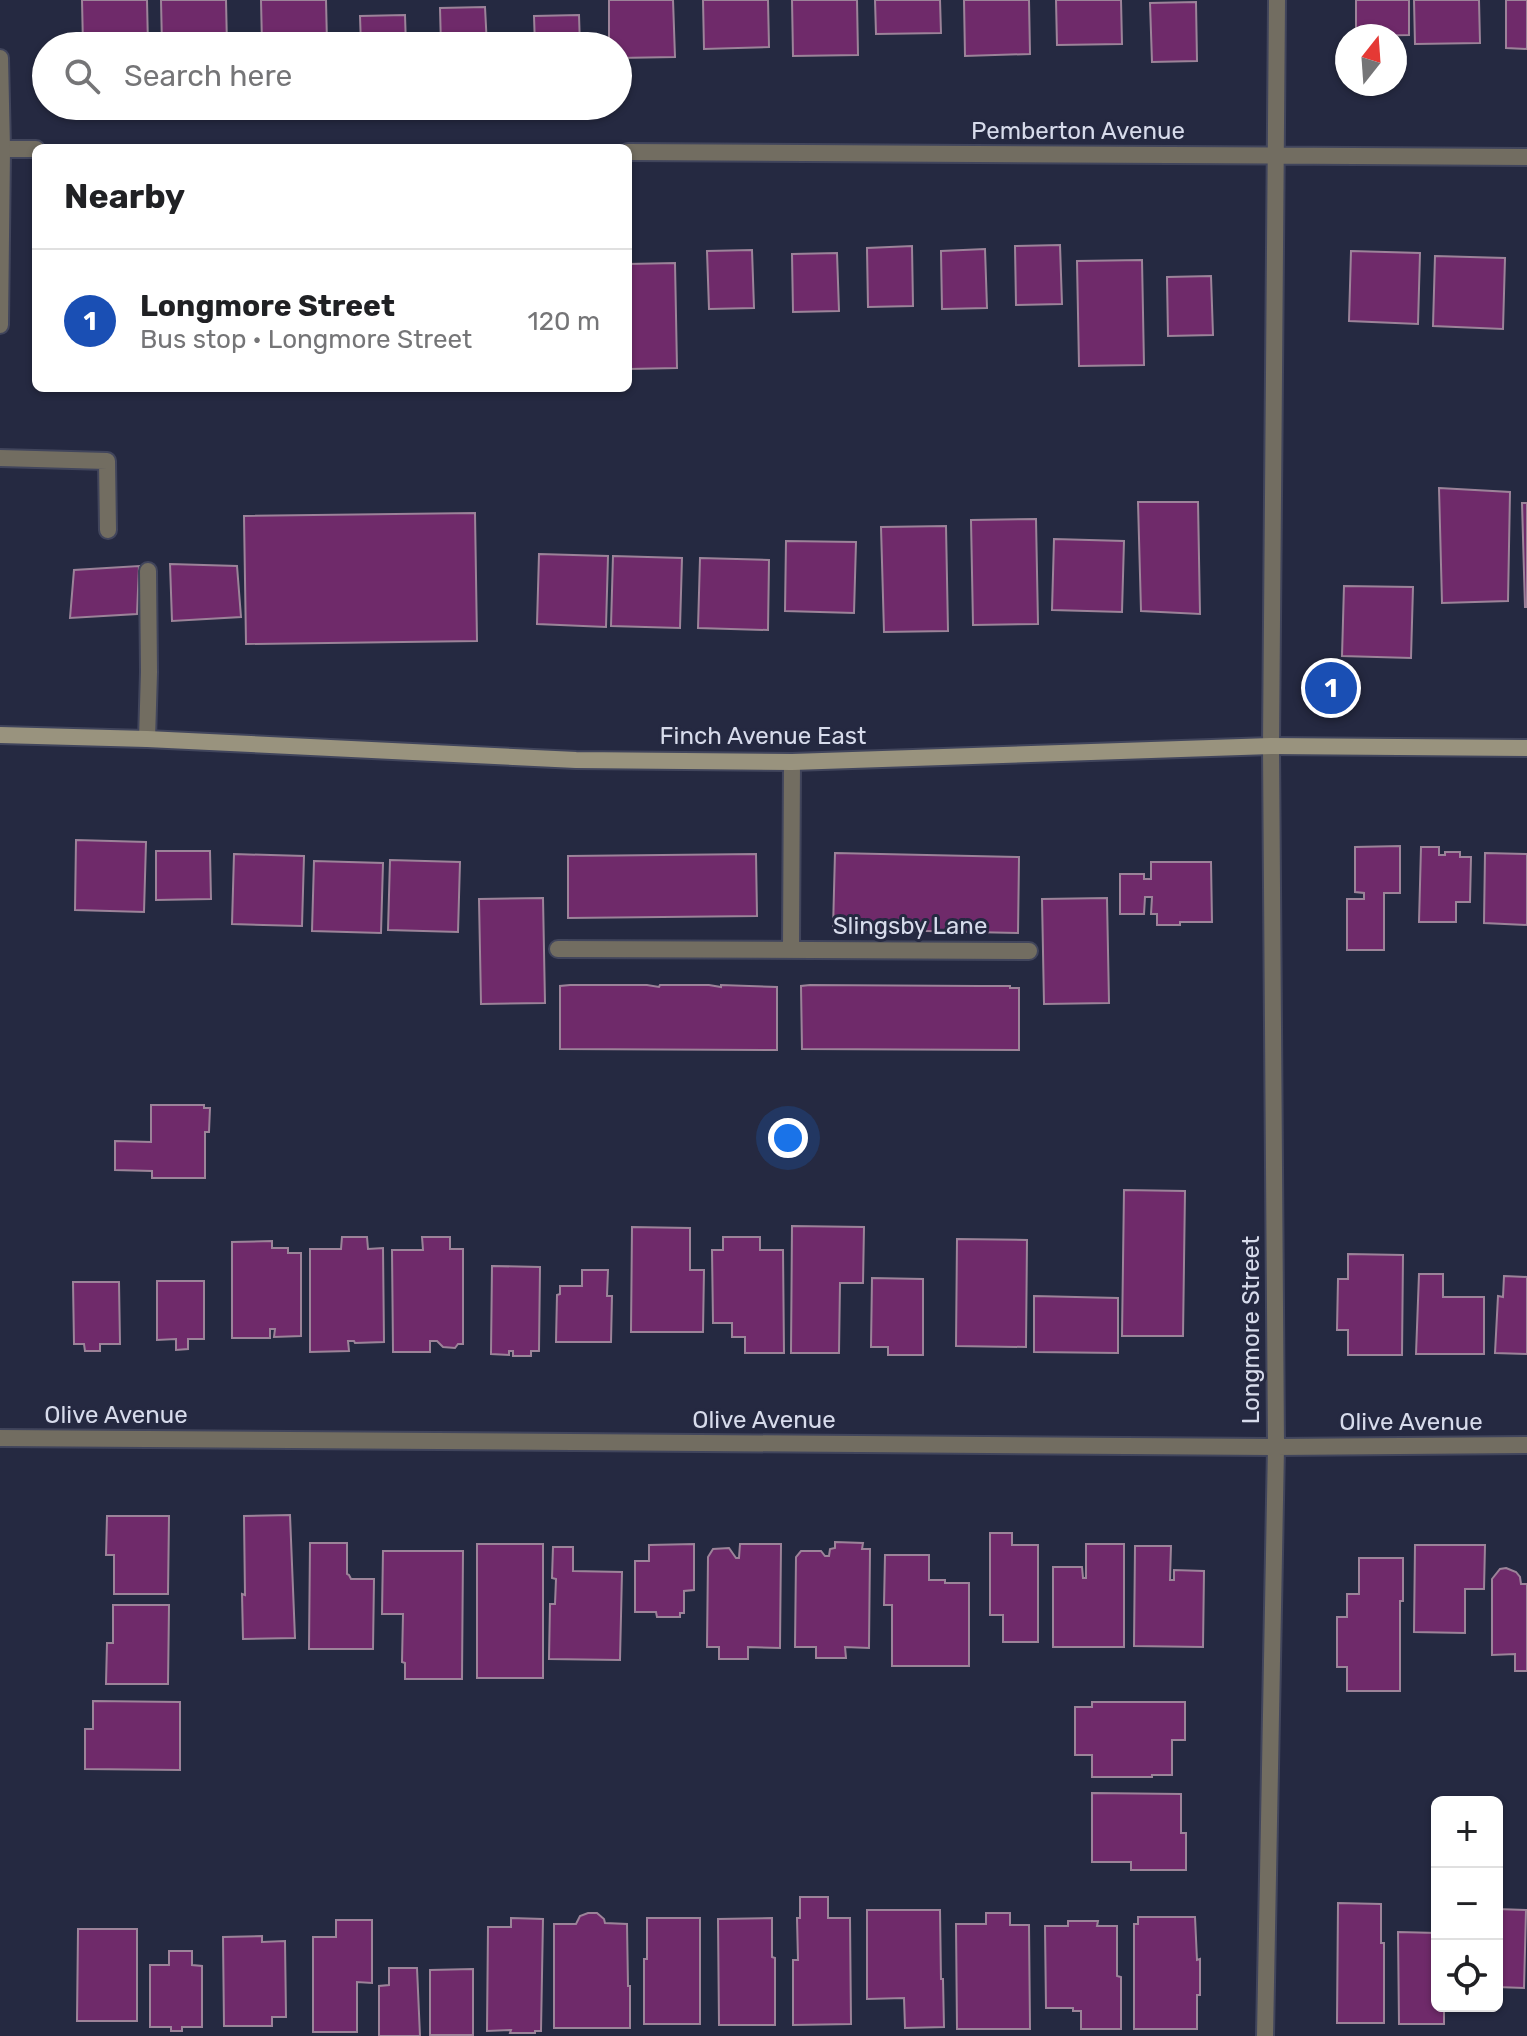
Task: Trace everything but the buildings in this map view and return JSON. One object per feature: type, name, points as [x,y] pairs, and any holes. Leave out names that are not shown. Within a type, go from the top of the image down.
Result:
[{"type":"main road","name":"Finch Avenue East","points":[[0,735],[576,760],[792,762],[1271,746],[1527,748]]},
{"type":"street","name":"Longmore Street","points":[[1265,2036],[1276,1447],[1271,746],[1277,0]]},
{"type":"street","points":[[0,58],[0,325]]},
{"type":"street","points":[[1,149],[32,149]]},
{"type":"street","name":"Pemberton Avenue","points":[[632,152],[1527,157]]},
{"type":"street","points":[[0,458],[107,461],[108,530]]},
{"type":"street","points":[[147,739],[148,571]]},
{"type":"street","points":[[791,949],[792,762]]},
{"type":"street","name":"Slingsby Lane","points":[[558,949],[1029,951]]},
{"type":"street","name":"Olive Avenue","points":[[0,1438],[1276,1447],[1527,1445]]},
{"type":"place","name":"Longmore Street","points":[[1331,688]]}]
